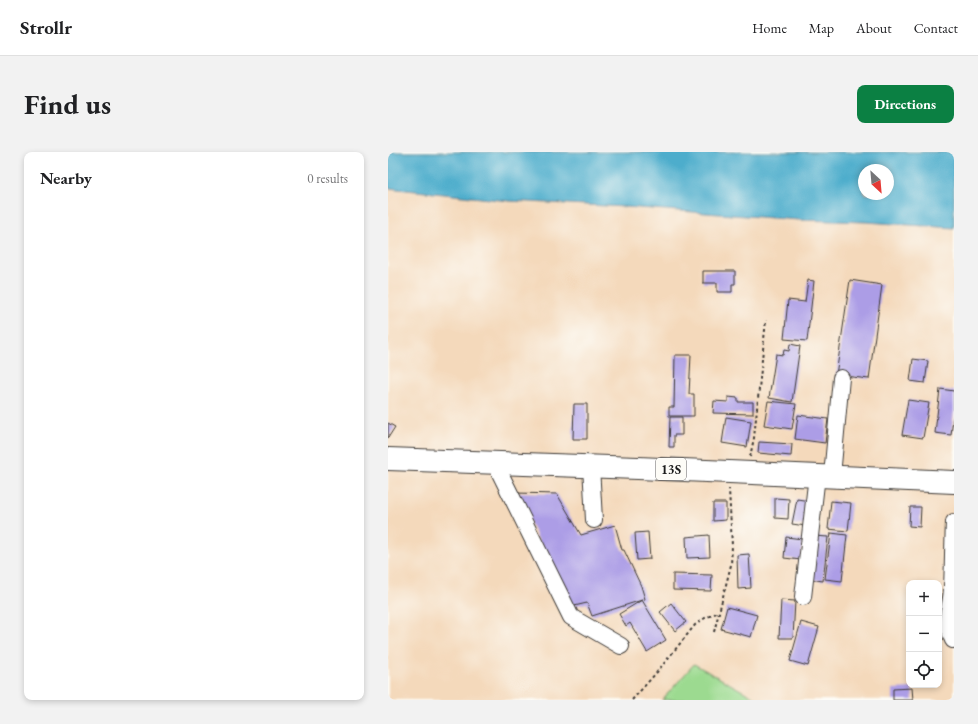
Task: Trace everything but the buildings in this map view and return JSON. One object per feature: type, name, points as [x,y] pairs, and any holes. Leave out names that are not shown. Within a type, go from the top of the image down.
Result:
[{"type":"highway","name":"13S","points":[[388,459],[591,466],[954,482]]},
{"type":"lane","points":[[803,597],[825,476],[840,378]]},
{"type":"lane","points":[[495,463],[571,617],[621,646]]},
{"type":"lane","points":[[591,466],[594,520]]},
{"type":"lane","points":[[953,640],[948,629],[948,617],[952,590],[954,522]]},
{"type":"path","points":[[714,632],[731,565],[738,472],[754,438],[766,320]]},
{"type":"path","points":[[632,700],[695,625],[705,618],[719,612]]},
{"type":"green space","points":[[694,664],[759,700],[662,700]]},
{"type":"water","points":[[388,152],[954,152],[954,228],[866,222],[799,220],[626,207],[509,201],[388,188]]}]
